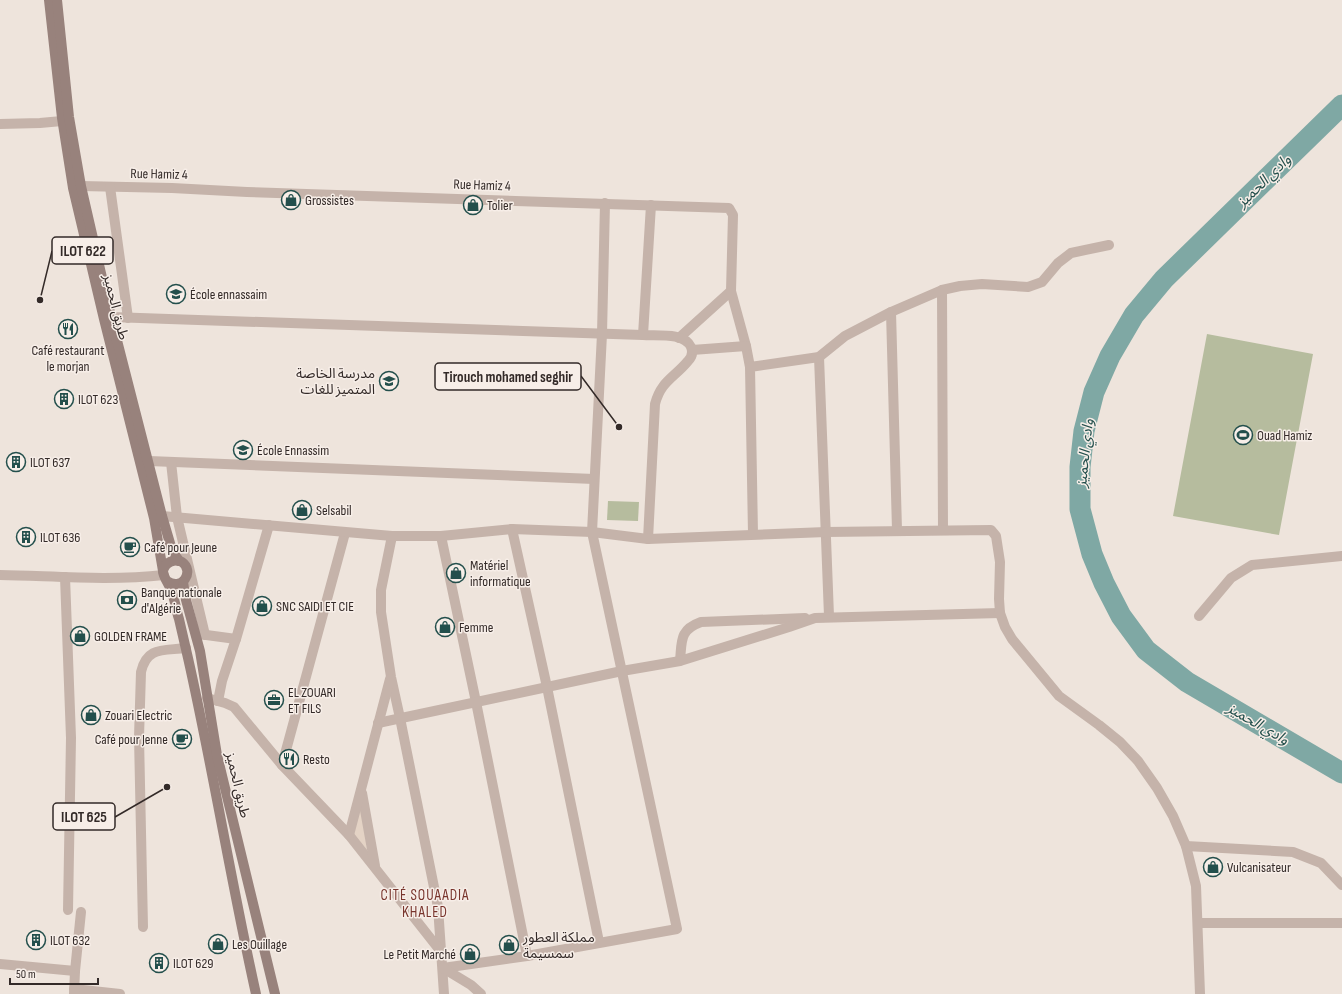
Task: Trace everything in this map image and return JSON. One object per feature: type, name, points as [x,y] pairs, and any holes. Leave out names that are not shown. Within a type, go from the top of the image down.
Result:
[{"type":"main road","name":"طريق الحميز","points":[[49,0],[62,120],[73,188],[154,518],[165,576],[173,594],[186,648],[203,724],[227,855],[256,994]]},
{"type":"main road","name":"طريق الحميز","points":[[57,0],[69,117],[81,186],[111,317],[162,516],[170,545],[179,561]]},
{"type":"main road","points":[[171,561],[179,561],[182,562],[187,568],[187,576],[183,582],[173,584],[165,576],[165,567],[171,561]]},
{"type":"main road","name":"طريق الحميز","points":[[183,582],[194,633],[200,651],[217,755],[275,994]]},
{"type":"street","points":[[0,124],[40,123],[62,120]]},
{"type":"street","name":"Rue Hamiz 4","points":[[81,186],[729,208],[733,215],[731,291]]},
{"type":"street","points":[[110,187],[128,318]]},
{"type":"street","points":[[443,968],[527,956],[677,929],[592,532],[602,334],[605,203]]},
{"type":"street","points":[[643,335],[651,205]]},
{"type":"street","points":[[750,367],[819,357],[845,336],[891,312],[942,290],[960,286],[982,284],[1028,287],[1042,282],[1058,263],[1071,253],[1108,245]]},
{"type":"street","points":[[942,290],[943,530]]},
{"type":"street","points":[[680,338],[731,291],[746,346],[750,367],[753,534]]},
{"type":"street","points":[[891,312],[897,530]]},
{"type":"street","points":[[111,317],[674,336],[685,340],[690,345],[692,355],[689,360],[664,385],[658,394],[655,404],[648,539]]},
{"type":"street","points":[[692,350],[746,346]]},
{"type":"street","points":[[819,357],[829,616]]},
{"type":"street","points":[[149,461],[594,479]]},
{"type":"street","points":[[171,462],[177,517],[205,635]]},
{"type":"street","points":[[162,516],[392,536],[441,536],[512,529],[592,532],[648,539],[753,534],[897,530],[986,530],[994,533],[996,536],[1000,562],[998,600],[1000,613],[1012,638],[1058,696],[1120,742],[1138,761],[1157,788],[1173,816],[1186,846],[1196,886],[1200,994]]},
{"type":"street","points":[[218,701],[222,681],[236,640],[270,525]]},
{"type":"street","points":[[512,529],[547,687],[599,942]]},
{"type":"street","points":[[282,765],[345,532]]},
{"type":"street","points":[[392,536],[382,590],[381,612],[391,677],[437,898],[444,994]]},
{"type":"street","points":[[441,536],[527,956]]},
{"type":"street","points":[[1199,616],[1231,578],[1252,565],[1342,556]]},
{"type":"street","points":[[0,575],[120,578],[165,576]]},
{"type":"street","points":[[65,577],[71,738],[68,910]]},
{"type":"street","points":[[680,661],[684,631],[691,625],[701,622],[815,618],[829,616],[1000,613]]},
{"type":"street","points":[[378,723],[622,671],[680,661],[815,618]]},
{"type":"street","points":[[194,633],[236,640]]},
{"type":"street","points":[[143,927],[139,737],[141,672],[143,662],[148,656],[156,651],[186,648]]},
{"type":"street","points":[[349,835],[391,677]]},
{"type":"street","points":[[207,698],[234,707],[282,765],[349,835],[442,953]]},
{"type":"street","points":[[361,791],[375,868]]},
{"type":"street","points":[[1186,846],[1293,852],[1321,863],[1342,885]]},
{"type":"street","points":[[82,912],[74,991],[120,994]]},
{"type":"street","points":[[1198,923],[1342,923]]},
{"type":"street","points":[[0,964],[75,971]]},
{"type":"street","points":[[443,968],[471,985],[481,994]]},
{"type":"green space","name":"Ouad Hamiz","points":[[1207,334],[1313,354],[1279,535],[1173,516]]},
{"type":"green space","points":[[608,501],[639,502],[638,521],[607,520]]},
{"type":"shaded area","points":[[361,803],[368,856],[352,837]]},
{"type":"waterway","name":"وادي الحميز","points":[[1342,105],[1164,279],[1134,315],[1110,356],[1094,392],[1084,431],[1080,467],[1080,509],[1092,554],[1104,583],[1121,616],[1146,650],[1187,682],[1342,773]]},
{"type":"place","name":"Grossistes","points":[[291,200]]},
{"type":"place","name":"Tolier","points":[[473,205]]},
{"type":"place","name":"École ennassaim","points":[[176,294]]},
{"type":"place","name":"ILOT 622","points":[[40,300]]},
{"type":"place","name":"Café restaurant le morjan","points":[[68,329]]},
{"type":"place","name":"مدرسة الخاصة المتميز للغات","points":[[389,381]]},
{"type":"place","name":"ILOT 623","points":[[64,399]]},
{"type":"place","name":"Tirouch mohamed seghir","points":[[619,427]]},
{"type":"place","name":"Ouad Hamiz","points":[[1243,435]]},
{"type":"place","name":"École Ennassim","points":[[243,450]]},
{"type":"place","name":"ILOT 637","points":[[16,462]]},
{"type":"place","name":"Selsabil","points":[[302,510]]},
{"type":"place","name":"ILOT 636","points":[[26,537]]},
{"type":"place","name":"Café pour Jeune","points":[[130,547]]},
{"type":"place","name":"Matériel informatique","points":[[456,573]]},
{"type":"place","name":"Banque nationale d'Algérie","points":[[127,600]]},
{"type":"place","name":"SNC SAIDI ET CIE","points":[[262,606]]},
{"type":"place","name":"Femme","points":[[445,627]]},
{"type":"place","name":"GOLDEN FRAME","points":[[80,636]]},
{"type":"place","name":"EL ZOUARI ET FILS","points":[[274,700]]},
{"type":"place","name":"Zouari Electric","points":[[91,715]]},
{"type":"place","name":"Café pour Jenne","points":[[182,739]]},
{"type":"place","name":"Resto","points":[[289,759]]},
{"type":"place","name":"ILOT 625","points":[[167,787]]},
{"type":"place","name":"Vulcanisateur","points":[[1213,867]]},
{"type":"place","name":"ILOT 632","points":[[36,940]]},
{"type":"place","name":"Les Ouillage","points":[[218,944]]},
{"type":"place","name":"مملكة العطور سمسيمة","points":[[509,945]]},
{"type":"place","name":"Le Petit Marché","points":[[470,954]]},
{"type":"place","name":"ILOT 629","points":[[159,963]]},
{"type":"district","name":"CITÉ SOUAADIA KHALED","points":[[425,904]]}]
